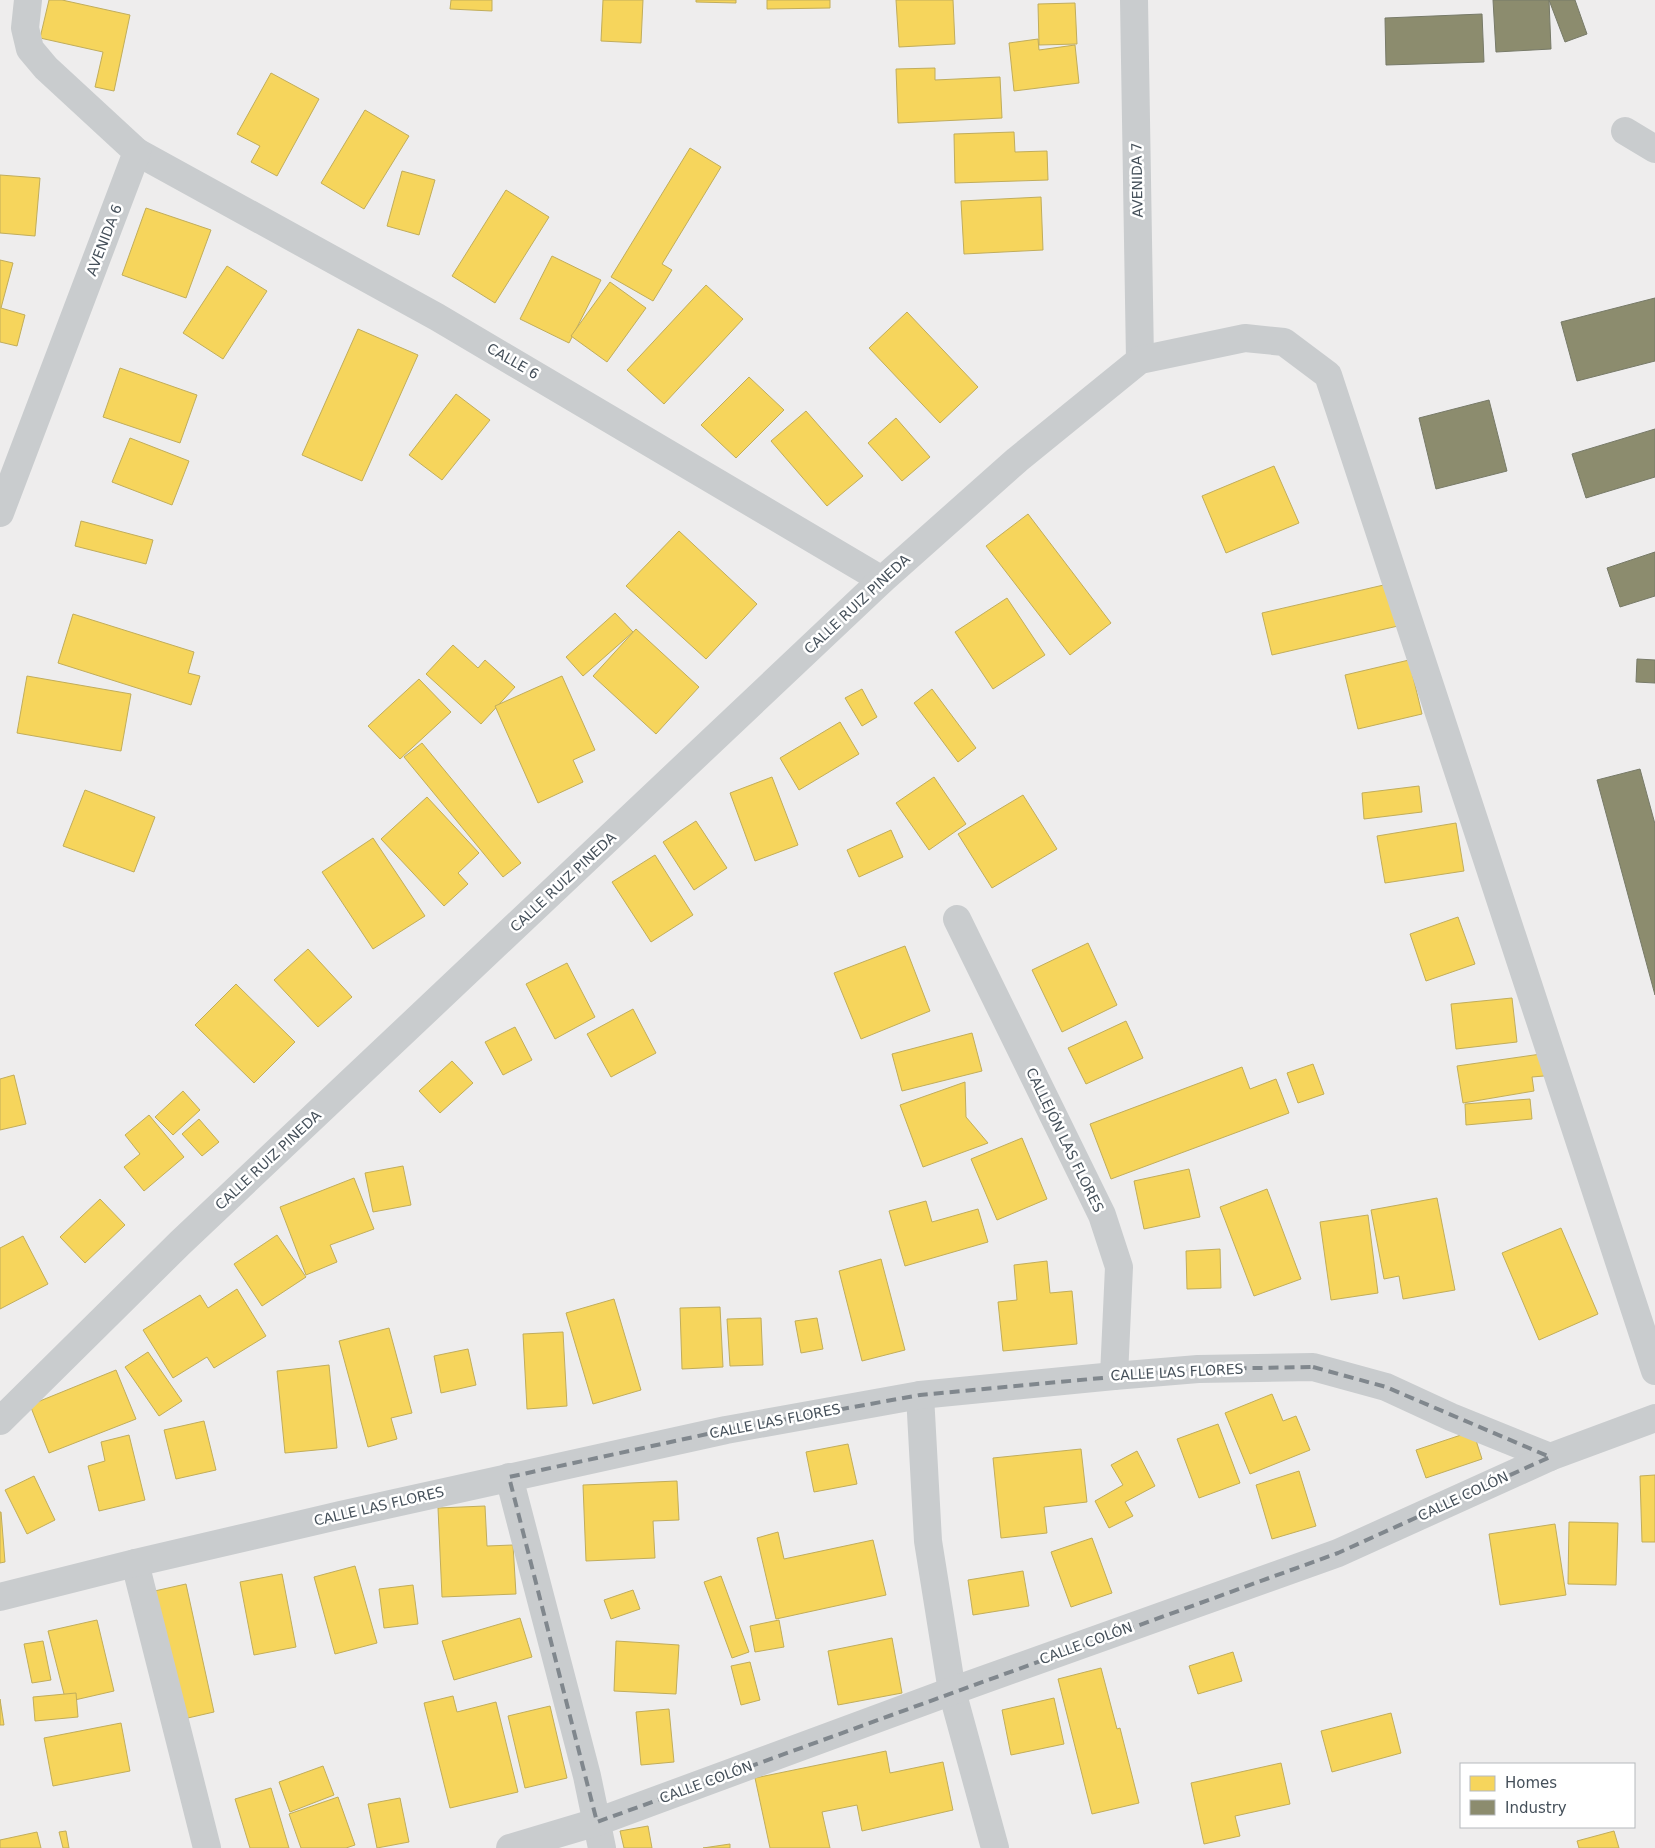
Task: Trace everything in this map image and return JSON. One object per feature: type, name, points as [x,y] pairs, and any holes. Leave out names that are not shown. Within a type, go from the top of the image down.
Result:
[{"type":"street","points":[[28,0],[26,28],[30,49],[46,68],[138,152]]},
{"type":"street","name":"AVENIDA 7","points":[[1134,0],[1140,360]]},
{"type":"street","points":[[1625,130],[1655,149]]},
{"type":"street","name":"AVENIDA 6","points":[[0,513],[138,152]]},
{"type":"street","name":"CALLE 6","points":[[138,152],[437,317],[882,580]]},
{"type":"street","points":[[1140,360],[1245,338],[1284,342],[1328,375],[1655,1371]]},
{"type":"street","name":"CALLE RUIZ PINEDA","points":[[0,1421],[180,1243],[882,580],[1017,460],[1140,360]]},
{"type":"street","name":"CALLEJÓN LAS FLORES","points":[[957,919],[1102,1215],[1119,1267],[1114,1376]]},
{"type":"street","name":"CALLE LAS FLORES","points":[[0,1597],[135,1563],[509,1477],[726,1430],[920,1395],[1114,1376],[1198,1369],[1313,1366],[1386,1387],[1451,1417],[1550,1457]]},
{"type":"street","points":[[920,1395],[928,1541],[952,1691],[995,1848]]},
{"type":"street","name":"CALLE COLÓN","points":[[510,1848],[597,1822],[952,1691],[1338,1553],[1550,1457],[1655,1418]]},
{"type":"street","points":[[509,1477],[587,1776],[602,1848]]},
{"type":"street","points":[[135,1563],[207,1848]]},
{"type":"highlighted area","points":[[1313,1367],[1386,1387],[1550,1457],[1338,1553],[597,1822],[509,1477],[726,1430],[920,1395],[1198,1369]]},
{"type":"building: Homes","points":[[49,0],[62,0],[130,15],[114,91],[95,87],[103,52],[40,38]]},
{"type":"building: Homes","points":[[451,0],[492,0],[492,11],[450,9]]},
{"type":"building: Homes","points":[[603,0],[643,0],[641,43],[601,41]]},
{"type":"building: Homes","points":[[696,0],[736,0],[736,3],[696,2]]},
{"type":"building: Homes","points":[[767,0],[830,0],[830,8],[767,9]]},
{"type":"building: Homes","points":[[896,0],[953,0],[955,44],[899,47]]},
{"type":"building: Homes","points":[[1075,3],[1077,44],[1039,45],[1038,4]]},
{"type":"building: Homes","points":[[1038,39],[1039,50],[1075,45],[1079,83],[1014,91],[1009,43]]},
{"type":"building: Homes","points":[[935,68],[935,80],[1000,77],[1002,118],[898,123],[896,69]]},
{"type":"building: Homes","points":[[271,73],[319,99],[277,176],[251,162],[260,146],[237,134]]},
{"type":"building: Homes","points":[[365,110],[409,136],[364,209],[321,183]]},
{"type":"building: Homes","points":[[1014,132],[1015,152],[1047,151],[1048,180],[955,183],[954,134]]},
{"type":"building: Homes","points":[[690,148],[721,167],[662,264],[672,270],[653,301],[611,277]]},
{"type":"building: Homes","points":[[402,171],[435,180],[419,235],[387,226]]},
{"type":"building: Homes","points":[[0,175],[40,178],[35,236],[0,233]]},
{"type":"building: Homes","points":[[506,190],[549,217],[495,303],[452,276]]},
{"type":"building: Homes","points":[[1041,197],[1043,250],[964,254],[961,201]]},
{"type":"building: Homes","points":[[146,208],[211,230],[186,298],[122,275]]},
{"type":"building: Homes","points":[[552,256],[601,280],[569,343],[520,319]]},
{"type":"building: Homes","points":[[0,260],[13,263],[1,308],[25,315],[17,346],[0,342]]},
{"type":"building: Homes","points":[[227,266],[267,291],[223,359],[183,333]]},
{"type":"building: Homes","points":[[610,282],[646,308],[607,362],[571,336]]},
{"type":"building: Homes","points":[[706,285],[743,319],[664,404],[627,370]]},
{"type":"building: Homes","points":[[907,312],[978,387],[940,423],[869,348]]},
{"type":"building: Homes","points":[[358,329],[418,355],[362,481],[302,455]]},
{"type":"building: Homes","points":[[120,368],[197,395],[180,443],[103,417]]},
{"type":"building: Homes","points":[[749,377],[784,410],[736,458],[701,425]]},
{"type":"building: Homes","points":[[456,394],[490,420],[442,480],[409,455]]},
{"type":"building: Homes","points":[[806,411],[863,476],[827,506],[771,441]]},
{"type":"building: Homes","points":[[896,418],[930,457],[902,481],[868,443]]},
{"type":"building: Homes","points":[[130,438],[189,461],[172,505],[112,482]]},
{"type":"building: Homes","points":[[1274,466],[1299,523],[1226,553],[1202,496]]},
{"type":"building: Homes","points":[[1028,514],[1111,623],[1070,655],[986,546]]},
{"type":"building: Homes","points":[[81,521],[153,540],[146,564],[75,546]]},
{"type":"building: Homes","points":[[679,531],[757,604],[706,659],[626,586]]},
{"type":"building: Homes","points":[[1388,584],[1398,626],[1272,655],[1262,613]]},
{"type":"building: Homes","points":[[1007,598],[1045,655],[993,689],[955,632]]},
{"type":"building: Homes","points":[[615,613],[633,632],[583,676],[566,657]]},
{"type":"building: Homes","points":[[73,614],[194,652],[188,673],[200,676],[191,705],[58,663]]},
{"type":"building: Homes","points":[[636,629],[699,687],[656,734],[593,676]]},
{"type":"building: Homes","points":[[453,645],[478,668],[485,660],[515,687],[481,724],[426,674]]},
{"type":"building: Homes","points":[[1409,660],[1422,714],[1358,729],[1345,675]]},
{"type":"building: Homes","points":[[27,676],[131,694],[121,751],[17,733]]},
{"type":"building: Homes","points":[[562,676],[595,750],[573,760],[583,782],[538,803],[495,706]]},
{"type":"building: Homes","points":[[419,679],[451,712],[400,759],[368,726]]},
{"type":"building: Homes","points":[[862,689],[877,717],[862,726],[845,698]]},
{"type":"building: Homes","points":[[932,689],[976,748],[958,762],[914,703]]},
{"type":"building: Homes","points":[[840,722],[859,754],[799,790],[780,758]]},
{"type":"building: Homes","points":[[422,743],[521,863],[503,877],[404,757]]},
{"type":"building: Homes","points":[[772,777],[798,845],[755,861],[730,793]]},
{"type":"building: Homes","points":[[934,777],[966,824],[929,850],[896,803]]},
{"type":"building: Homes","points":[[1419,786],[1422,812],[1364,819],[1362,793]]},
{"type":"building: Homes","points":[[85,790],[155,817],[134,872],[63,846]]},
{"type":"building: Homes","points":[[1023,795],[1057,849],[992,888],[958,834]]},
{"type":"building: Homes","points":[[427,797],[479,853],[458,873],[468,884],[444,906],[381,839]]},
{"type":"building: Homes","points":[[696,821],[727,868],[694,890],[663,842]]},
{"type":"building: Homes","points":[[1456,823],[1464,871],[1385,883],[1377,836]]},
{"type":"building: Homes","points":[[891,830],[903,857],[859,877],[847,850]]},
{"type":"building: Homes","points":[[373,838],[425,916],[373,949],[322,872]]},
{"type":"building: Homes","points":[[655,855],[693,915],[651,942],[612,882]]},
{"type":"building: Homes","points":[[1458,917],[1475,964],[1426,981],[1410,934]]},
{"type":"building: Homes","points":[[1088,943],[1117,1005],[1062,1032],[1032,970]]},
{"type":"building: Homes","points":[[905,946],[930,1011],[861,1039],[834,973]]},
{"type":"building: Homes","points":[[308,949],[352,997],[318,1027],[274,980]]},
{"type":"building: Homes","points":[[567,963],[595,1017],[555,1039],[526,984]]},
{"type":"building: Homes","points":[[236,984],[295,1042],[254,1083],[195,1025]]},
{"type":"building: Homes","points":[[1512,998],[1517,1042],[1456,1049],[1451,1004]]},
{"type":"building: Homes","points":[[633,1009],[656,1053],[611,1077],[587,1034]]},
{"type":"building: Homes","points":[[1126,1021],[1143,1058],[1086,1084],[1068,1048]]},
{"type":"building: Homes","points":[[515,1027],[532,1060],[503,1075],[485,1042]]},
{"type":"building: Homes","points":[[972,1033],[982,1071],[902,1091],[892,1054]]},
{"type":"building: Homes","points":[[1541,1054],[1544,1076],[1532,1077],[1534,1091],[1463,1103],[1457,1066]]},
{"type":"building: Homes","points":[[452,1061],[473,1083],[440,1113],[419,1091]]},
{"type":"building: Homes","points":[[1313,1064],[1324,1094],[1298,1103],[1287,1073]]},
{"type":"building: Homes","points":[[1242,1067],[1250,1089],[1276,1079],[1289,1113],[1111,1179],[1090,1124]]},
{"type":"building: Homes","points":[[14,1075],[26,1124],[0,1130],[0,1079]]},
{"type":"building: Homes","points":[[965,1082],[966,1117],[988,1143],[923,1167],[900,1105]]},
{"type":"building: Homes","points":[[183,1091],[200,1110],[173,1135],[155,1117]]},
{"type":"building: Homes","points":[[1530,1099],[1532,1119],[1466,1125],[1465,1104]]},
{"type":"building: Homes","points":[[149,1115],[184,1157],[144,1191],[124,1167],[140,1154],[125,1135]]},
{"type":"building: Homes","points":[[199,1119],[219,1142],[202,1156],[182,1134]]},
{"type":"building: Homes","points":[[1022,1138],[1047,1199],[997,1220],[971,1159]]},
{"type":"building: Homes","points":[[403,1166],[411,1205],[373,1212],[365,1173]]},
{"type":"building: Homes","points":[[1189,1169],[1200,1217],[1144,1229],[1134,1181]]},
{"type":"building: Homes","points":[[354,1178],[374,1229],[330,1245],[337,1262],[306,1275],[280,1207]]},
{"type":"building: Homes","points":[[1267,1189],[1301,1279],[1254,1296],[1220,1207]]},
{"type":"building: Homes","points":[[1437,1198],[1455,1290],[1403,1299],[1399,1276],[1384,1279],[1371,1210]]},
{"type":"building: Homes","points":[[100,1199],[125,1225],[85,1263],[60,1237]]},
{"type":"building: Homes","points":[[926,1201],[932,1222],[978,1209],[988,1242],[905,1266],[889,1211]]},
{"type":"building: Homes","points":[[1368,1215],[1378,1293],[1331,1300],[1320,1222]]},
{"type":"building: Homes","points":[[1561,1228],[1598,1314],[1539,1340],[1502,1253]]},
{"type":"building: Homes","points":[[277,1235],[306,1277],[262,1306],[234,1264]]},
{"type":"building: Homes","points":[[23,1236],[48,1284],[0,1309],[0,1248]]},
{"type":"building: Homes","points":[[1220,1249],[1221,1288],[1187,1289],[1186,1251]]},
{"type":"building: Homes","points":[[881,1259],[905,1350],[862,1361],[839,1271]]},
{"type":"building: Homes","points":[[1047,1261],[1050,1293],[1072,1291],[1077,1344],[1003,1351],[998,1302],[1017,1300],[1014,1265]]},
{"type":"building: Homes","points":[[237,1289],[266,1336],[214,1368],[207,1357],[173,1378],[143,1330],[200,1295],[208,1308]]},
{"type":"building: Homes","points":[[614,1299],[641,1390],[593,1404],[566,1313]]},
{"type":"building: Homes","points":[[720,1307],[723,1367],[682,1369],[680,1308]]},
{"type":"building: Homes","points":[[761,1318],[763,1365],[730,1366],[727,1319]]},
{"type":"building: Homes","points":[[817,1318],[823,1349],[801,1353],[795,1321]]},
{"type":"building: Homes","points":[[389,1328],[412,1413],[391,1418],[397,1439],[368,1447],[339,1341]]},
{"type":"building: Homes","points":[[563,1332],[567,1406],[527,1409],[523,1334]]},
{"type":"building: Homes","points":[[468,1349],[476,1385],[441,1393],[434,1356]]},
{"type":"building: Homes","points":[[148,1352],[182,1401],[159,1416],[125,1367]]},
{"type":"building: Homes","points":[[329,1365],[337,1448],[285,1453],[277,1371]]},
{"type":"building: Homes","points":[[116,1370],[136,1419],[49,1453],[30,1405]]},
{"type":"building: Homes","points":[[1272,1394],[1283,1421],[1296,1416],[1310,1450],[1250,1474],[1225,1413]]},
{"type":"building: Homes","points":[[204,1421],[216,1470],[176,1479],[164,1430]]},
{"type":"building: Homes","points":[[1218,1424],[1240,1483],[1199,1498],[1177,1439]]},
{"type":"building: Homes","points":[[1473,1431],[1482,1459],[1426,1478],[1416,1450]]},
{"type":"building: Homes","points":[[129,1435],[145,1500],[99,1511],[88,1466],[105,1461],[101,1442]]},
{"type":"building: Homes","points":[[848,1444],[857,1484],[814,1492],[806,1452]]},
{"type":"building: Homes","points":[[1081,1449],[1087,1502],[1044,1507],[1047,1533],[1001,1538],[993,1458]]},
{"type":"building: Homes","points":[[1137,1451],[1155,1486],[1125,1502],[1133,1516],[1109,1528],[1095,1501],[1123,1485],[1111,1465]]},
{"type":"building: Homes","points":[[1299,1471],[1316,1526],[1272,1539],[1256,1485]]},
{"type":"building: Homes","points":[[1655,1475],[1655,1542],[1642,1542],[1640,1476]]},
{"type":"building: Homes","points":[[34,1476],[55,1520],[27,1534],[5,1490]]},
{"type":"building: Homes","points":[[677,1481],[679,1520],[653,1521],[655,1558],[586,1561],[583,1485]]},
{"type":"building: Homes","points":[[485,1506],[487,1546],[513,1545],[516,1594],[442,1597],[438,1508]]},
{"type":"building: Homes","points":[[0,1512],[5,1562],[0,1563]]},
{"type":"building: Homes","points":[[1569,1522],[1618,1523],[1616,1585],[1568,1584]]},
{"type":"building: Homes","points":[[1555,1524],[1566,1595],[1500,1605],[1489,1534]]},
{"type":"building: Homes","points":[[778,1532],[784,1559],[873,1540],[886,1595],[776,1619],[757,1538]]},
{"type":"building: Homes","points":[[1092,1538],[1112,1593],[1071,1607],[1051,1552]]},
{"type":"building: Homes","points":[[355,1566],[377,1643],[335,1654],[314,1577]]},
{"type":"building: Homes","points":[[1023,1571],[1029,1606],[973,1615],[968,1580]]},
{"type":"building: Homes","points":[[282,1574],[296,1647],[254,1655],[240,1582]]},
{"type":"building: Homes","points":[[721,1576],[749,1652],[732,1658],[704,1582]]},
{"type":"building: Homes","points":[[186,1584],[214,1712],[179,1720],[150,1592]]},
{"type":"building: Homes","points":[[413,1585],[418,1624],[384,1628],[379,1589]]},
{"type":"building: Homes","points":[[633,1590],[640,1609],[611,1619],[604,1600]]},
{"type":"building: Homes","points":[[520,1618],[532,1657],[454,1680],[442,1641]]},
{"type":"building: Homes","points":[[97,1620],[114,1691],[66,1702],[48,1631]]},
{"type":"building: Homes","points":[[779,1620],[784,1647],[755,1652],[750,1626]]},
{"type":"building: Homes","points":[[892,1638],[902,1693],[838,1705],[828,1651]]},
{"type":"building: Homes","points":[[43,1641],[51,1680],[32,1683],[24,1644]]},
{"type":"building: Homes","points":[[616,1641],[679,1645],[676,1694],[614,1691]]},
{"type":"building: Homes","points":[[1233,1652],[1242,1681],[1198,1694],[1189,1666]]},
{"type":"building: Homes","points":[[750,1662],[760,1700],[741,1705],[731,1666]]},
{"type":"building: Homes","points":[[1101,1668],[1117,1729],[1120,1728],[1139,1803],[1092,1814],[1058,1679]]},
{"type":"building: Homes","points":[[76,1693],[78,1717],[35,1721],[33,1697]]},
{"type":"building: Homes","points":[[453,1696],[457,1712],[496,1702],[518,1792],[450,1808],[424,1703]]},
{"type":"building: Homes","points":[[1054,1698],[1064,1744],[1011,1755],[1002,1710]]},
{"type":"building: Homes","points":[[0,1699],[4,1725],[0,1725]]},
{"type":"building: Homes","points":[[550,1706],[567,1778],[525,1788],[508,1716]]},
{"type":"building: Homes","points":[[669,1709],[674,1762],[641,1765],[636,1712]]},
{"type":"building: Homes","points":[[1391,1713],[1401,1753],[1332,1772],[1321,1731]]},
{"type":"building: Homes","points":[[121,1723],[130,1771],[53,1786],[44,1738]]},
{"type":"building: Homes","points":[[886,1751],[890,1773],[943,1762],[953,1810],[862,1831],[857,1805],[822,1812],[830,1848],[770,1848],[755,1778]]},
{"type":"building: Homes","points":[[1281,1763],[1290,1804],[1235,1816],[1240,1836],[1204,1844],[1191,1783]]},
{"type":"building: Homes","points":[[323,1766],[334,1795],[290,1812],[279,1782]]},
{"type":"building: Homes","points":[[271,1788],[289,1848],[250,1848],[235,1799]]},
{"type":"building: Homes","points":[[338,1797],[355,1845],[346,1848],[301,1848],[289,1814]]},
{"type":"building: Homes","points":[[400,1798],[409,1842],[377,1848],[368,1804]]},
{"type":"building: Homes","points":[[648,1826],[652,1848],[624,1848],[620,1831]]},
{"type":"building: Homes","points":[[66,1831],[69,1848],[63,1848],[59,1832]]},
{"type":"building: Homes","points":[[1614,1831],[1619,1848],[1579,1848],[1577,1841]]},
{"type":"building: Homes","points":[[37,1832],[41,1848],[0,1848],[0,1840]]},
{"type":"building: Homes","points":[[730,1844],[730,1848],[703,1848]]},
{"type":"building: Industry","points":[[1493,0],[1549,0],[1551,49],[1496,52]]},
{"type":"building: Industry","points":[[1549,0],[1575,0],[1587,34],[1565,42]]},
{"type":"building: Industry","points":[[1482,14],[1484,62],[1386,65],[1385,18]]},
{"type":"building: Industry","points":[[1655,298],[1655,361],[1577,381],[1561,322]]},
{"type":"building: Industry","points":[[1489,400],[1507,471],[1436,489],[1419,418]]},
{"type":"building: Industry","points":[[1655,429],[1655,477],[1586,498],[1572,454]]},
{"type":"building: Industry","points":[[1655,552],[1655,596],[1620,607],[1607,568]]},
{"type":"building: Industry","points":[[1637,659],[1655,660],[1655,683],[1636,682]]},
{"type":"building: Industry","points":[[1640,769],[1655,824],[1655,995],[1597,780]]}]
